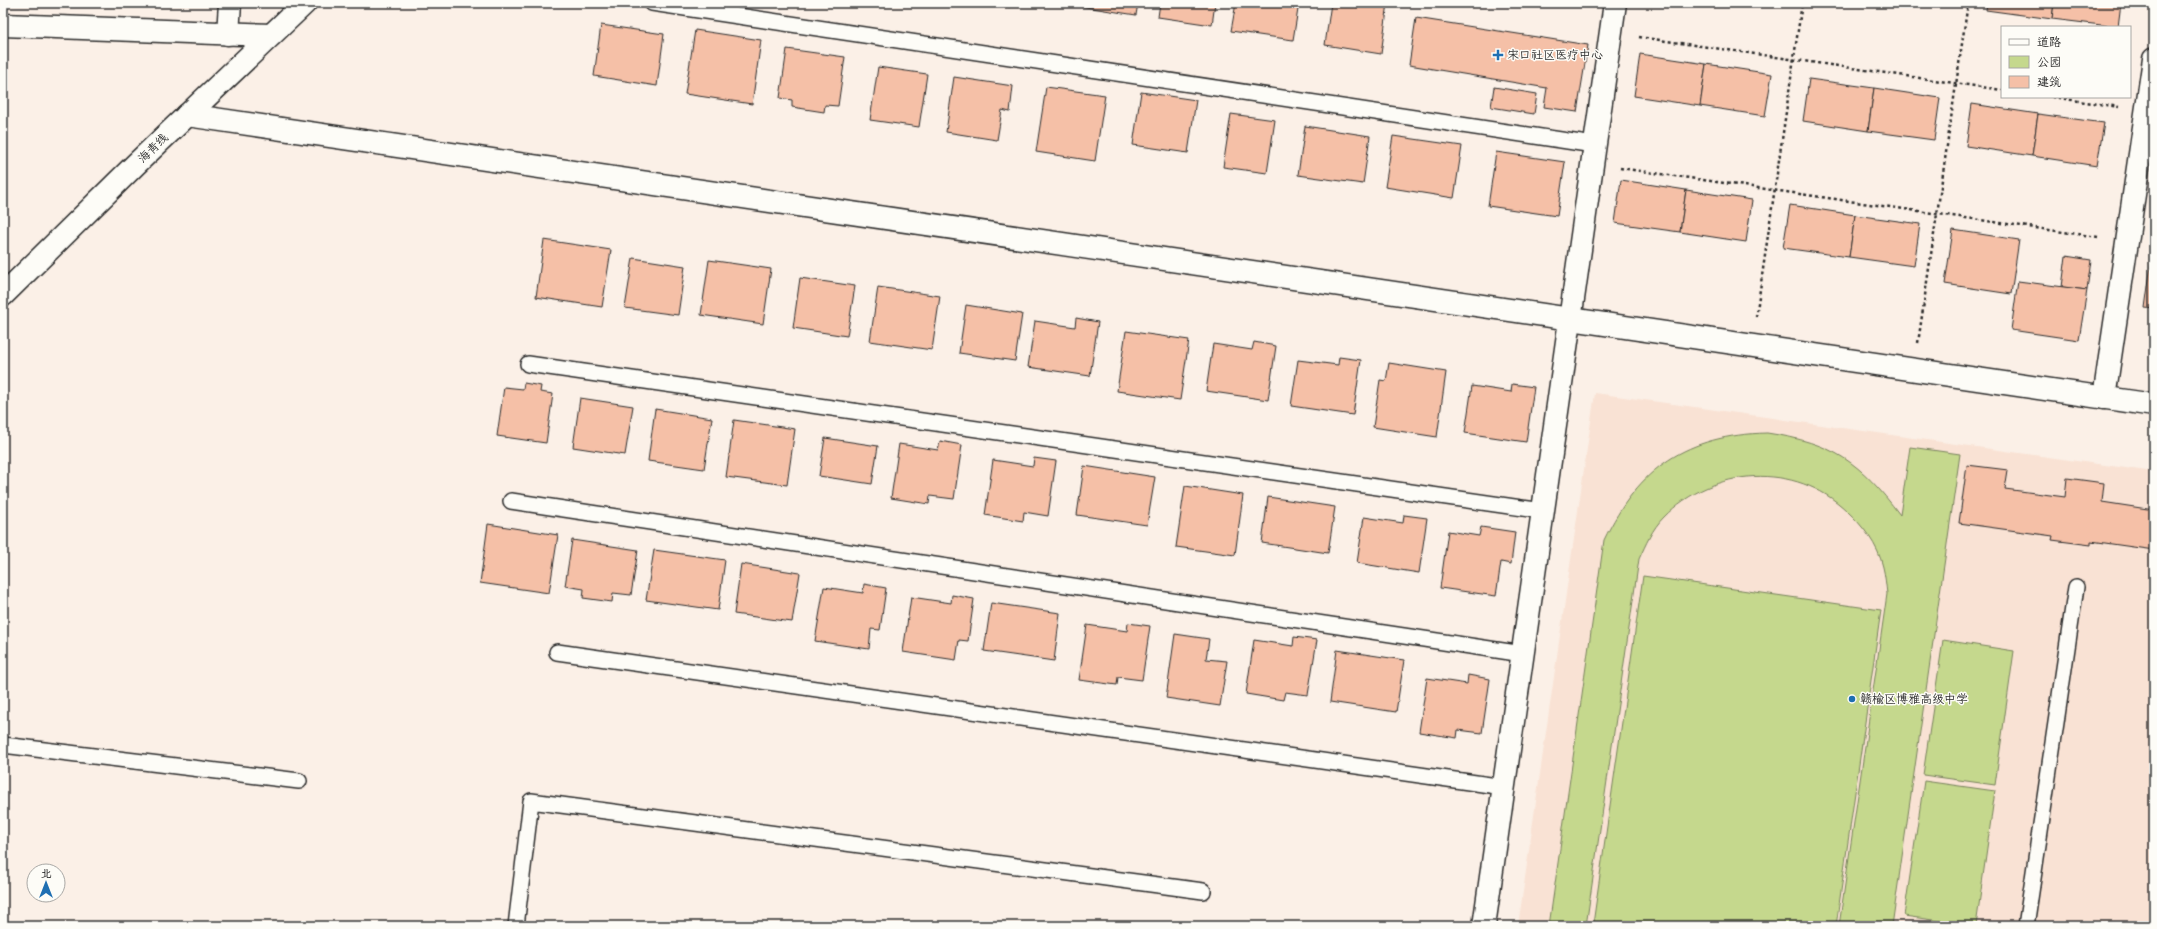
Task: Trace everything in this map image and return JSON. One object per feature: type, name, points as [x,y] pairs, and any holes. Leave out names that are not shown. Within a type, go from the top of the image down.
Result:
[{"type":"street","points":[[228,34],[230,3]]},
{"type":"street","name":"海青线","points":[[3,295],[187,115],[305,3]]},
{"type":"street","points":[[1484,926],[1611,32],[1612,3]]},
{"type":"street","points":[[3,25],[271,35]]},
{"type":"street","points":[[2104,398],[2154,59]]},
{"type":"street","points":[[187,115],[2154,405]]},
{"type":"lane","points":[[652,3],[1593,154]]},
{"type":"lane","points":[[528,364],[1543,511]]},
{"type":"lane","points":[[511,500],[1523,654]]},
{"type":"lane","points":[[2026,926],[2076,587]]},
{"type":"lane","points":[[557,652],[1504,787]]},
{"type":"lane","points":[[3,745],[300,781]]},
{"type":"lane","points":[[516,926],[531,801],[1203,891]]},
{"type":"path","points":[[1752,346],[1802,3]]},
{"type":"path","points":[[1914,370],[1968,3]]},
{"type":"path","points":[[1611,32],[2001,90]]},
{"type":"path","points":[[2059,98],[2146,111]]},
{"type":"path","points":[[1593,154],[1775,190],[2127,242]]},
{"type":"shaded area","name":"赣榆区博雅高级中学","points":[[1595,393],[2154,472],[2154,926],[1518,926]]},
{"type":"green space","points":[[1767,433],[1790,437],[1810,443],[1828,449],[1844,458],[1872,481],[1900,515],[1910,447],[1960,454],[1892,926],[1839,926],[1887,594],[1881,559],[1874,544],[1859,523],[1847,511],[1826,495],[1803,484],[1779,478],[1754,476],[1730,480],[1706,488],[1684,500],[1664,517],[1656,527],[1639,559],[1586,926],[1549,926],[1604,540],[1618,515],[1633,493],[1650,475],[1669,460],[1689,448],[1713,440],[1738,435]]},
{"type":"green space","points":[[1643,576],[1881,610],[1836,926],[1609,926],[1593,924]]},
{"type":"green space","points":[[1943,640],[2014,651],[1995,785],[1923,775]]},
{"type":"green space","points":[[1924,781],[1995,791],[1976,926],[1904,916]]},
{"type":"building","points":[[988,3],[1011,3],[1010,7]]},
{"type":"building","points":[[1060,3],[1138,3],[1136,15]]},
{"type":"building","points":[[1160,3],[1215,3],[1212,25],[1158,17]]},
{"type":"building","points":[[1236,3],[1299,3],[1293,40],[1231,31]]},
{"type":"building","points":[[1331,3],[1388,3],[1381,54],[1325,45]]},
{"type":"building","points":[[1987,3],[2054,3],[2052,19],[1986,10]]},
{"type":"building","points":[[2054,3],[2121,3],[2118,26],[2052,19]]},
{"type":"building","name":"宋口社区医疗中心","points":[[1416,18],[1588,45],[1577,112],[1544,107],[1547,88],[1409,65]]},
{"type":"building","points":[[601,25],[664,34],[657,86],[594,76]]},
{"type":"building","points":[[695,30],[761,40],[752,104],[685,94]]},
{"type":"building","points":[[787,49],[845,57],[838,106],[825,105],[824,112],[792,107],[792,100],[780,98]]},
{"type":"building","points":[[1640,54],[1706,64],[1700,106],[1634,96]]},
{"type":"building","points":[[1706,64],[1772,74],[1765,116],[1700,106]]},
{"type":"building","points":[[878,67],[927,74],[919,127],[870,120]]},
{"type":"building","points":[[954,77],[1013,86],[1010,112],[1002,110],[997,140],[946,132]]},
{"type":"building","points":[[1809,79],[1874,88],[1868,131],[1803,121]]},
{"type":"building","points":[[1046,87],[1105,95],[1095,161],[1036,152]]},
{"type":"building","points":[[1494,87],[1537,94],[1534,114],[1491,107]]},
{"type":"building","points":[[1874,88],[1940,98],[1934,140],[1868,131]]},
{"type":"building","points":[[1141,92],[1196,100],[1188,153],[1133,145]]},
{"type":"building","points":[[1972,104],[2038,114],[2032,156],[1966,146]]},
{"type":"building","points":[[1231,114],[1275,120],[1267,173],[1223,167]]},
{"type":"building","points":[[2038,114],[2104,123],[2097,166],[2032,156]]},
{"type":"building","points":[[1305,126],[1370,136],[1363,184],[1298,175]]},
{"type":"building","points":[[1393,136],[1462,146],[1454,198],[1385,187]]},
{"type":"building","points":[[1496,152],[1565,162],[1557,216],[1488,206]]},
{"type":"building","points":[[1621,180],[1686,190],[1680,232],[1615,223]]},
{"type":"building","points":[[1686,190],[1752,200],[1746,242],[1680,232]]},
{"type":"building","points":[[1790,205],[1855,215],[1849,257],[1783,248]]},
{"type":"building","points":[[1855,215],[1920,224],[1914,266],[1849,257]]},
{"type":"building","points":[[1953,230],[2019,240],[2011,294],[1945,284]]},
{"type":"building","points":[[544,240],[611,250],[602,307],[536,297]]},
{"type":"building","points":[[2066,256],[2091,260],[2087,290],[2062,287]]},
{"type":"building","points":[[2152,257],[2154,257],[2154,309],[2145,308]]},
{"type":"building","points":[[633,258],[685,266],[678,315],[625,308]]},
{"type":"building","points":[[709,260],[771,269],[763,324],[701,315]]},
{"type":"building","points":[[800,278],[855,286],[847,336],[793,328]]},
{"type":"building","points":[[2018,281],[2087,290],[2079,340],[2011,330]]},
{"type":"building","points":[[878,287],[940,296],[932,350],[870,341]]},
{"type":"building","points":[[966,305],[1022,314],[1015,361],[959,353]]},
{"type":"building","points":[[1076,318],[1098,322],[1090,376],[1028,367],[1035,321],[1075,327]]},
{"type":"building","points":[[1126,331],[1189,340],[1180,400],[1117,391]]},
{"type":"building","points":[[1254,342],[1276,346],[1268,400],[1206,391],[1213,344],[1252,350]]},
{"type":"building","points":[[1339,357],[1361,360],[1353,415],[1291,406],[1298,360],[1338,365]]},
{"type":"building","points":[[1389,363],[1446,372],[1437,437],[1373,427],[1380,380],[1386,381]]},
{"type":"building","points":[[524,383],[541,386],[540,392],[553,394],[546,443],[497,436],[504,387],[523,389]]},
{"type":"building","points":[[1512,384],[1534,387],[1526,442],[1465,433],[1472,386],[1511,392]]},
{"type":"building","points":[[580,398],[633,406],[625,455],[573,447]]},
{"type":"building","points":[[655,409],[712,418],[704,469],[648,461]]},
{"type":"building","points":[[734,420],[795,429],[787,485],[726,477]]},
{"type":"building","points":[[825,438],[878,446],[872,484],[819,476]]},
{"type":"building","points":[[940,441],[962,445],[954,499],[930,496],[929,504],[891,498],[899,444],[938,450]]},
{"type":"building","points":[[1034,458],[1056,461],[1048,516],[1024,512],[1023,521],[985,515],[993,460],[1033,466]]},
{"type":"building","points":[[1967,465],[2008,470],[2005,489],[2065,497],[2067,478],[2104,483],[2102,502],[2154,510],[2154,550],[2091,541],[2091,545],[2052,540],[2053,536],[1959,523]]},
{"type":"building","points":[[1084,466],[1155,477],[1147,525],[1077,515]]},
{"type":"building","points":[[1185,486],[1243,495],[1235,555],[1176,547]]},
{"type":"building","points":[[1268,497],[1335,507],[1328,553],[1262,543]]},
{"type":"building","points":[[1404,515],[1427,518],[1419,573],[1357,563],[1364,517],[1403,523]]},
{"type":"building","points":[[488,524],[558,535],[549,593],[480,583]]},
{"type":"building","points":[[1481,527],[1515,532],[1511,564],[1501,562],[1496,596],[1440,588],[1448,531],[1479,536]]},
{"type":"building","points":[[572,540],[638,550],[631,595],[613,593],[612,602],[583,598],[584,589],[565,586]]},
{"type":"building","points":[[654,550],[725,560],[718,610],[646,600]]},
{"type":"building","points":[[741,564],[800,573],[792,622],[734,614]]},
{"type":"building","points":[[864,584],[886,588],[880,630],[871,629],[869,649],[815,641],[824,587],[863,593]]},
{"type":"building","points":[[952,595],[974,599],[968,641],[959,640],[956,660],[903,652],[911,597],[951,603]]},
{"type":"building","points":[[991,603],[1060,613],[1054,661],[984,651]]},
{"type":"building","points":[[1128,623],[1150,626],[1142,680],[1118,677],[1117,685],[1079,680],[1087,625],[1127,631]]},
{"type":"building","points":[[1175,634],[1209,639],[1206,659],[1227,661],[1220,706],[1166,698]]},
{"type":"building","points":[[1294,637],[1317,640],[1308,695],[1285,692],[1283,700],[1246,694],[1254,640],[1293,646]]},
{"type":"building","points":[[1337,650],[1404,660],[1396,712],[1330,702]]},
{"type":"building","points":[[1468,675],[1490,679],[1482,733],[1458,730],[1457,738],[1419,732],[1427,678],[1467,684]]},
{"type":"place","name":"宋口社区医疗中心","points":[[1498,55]]},
{"type":"place","name":"赣榆区博雅高级中学","points":[[1852,699]]}]
